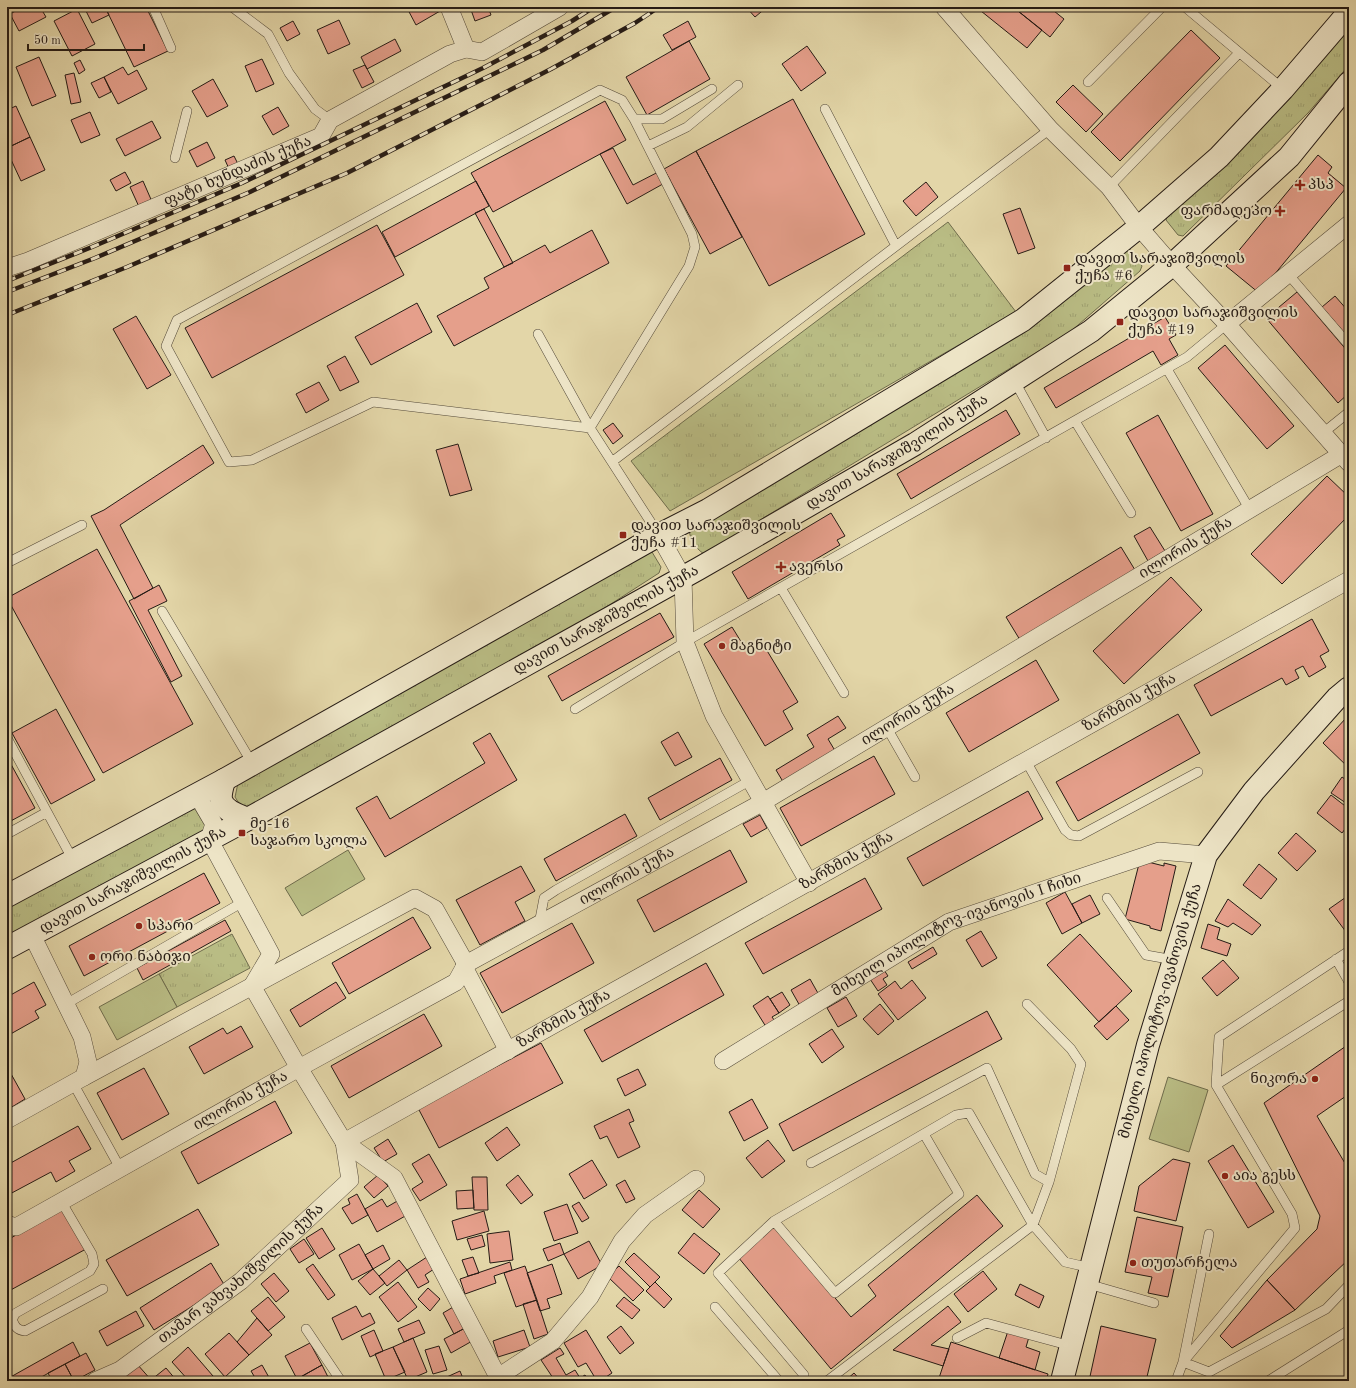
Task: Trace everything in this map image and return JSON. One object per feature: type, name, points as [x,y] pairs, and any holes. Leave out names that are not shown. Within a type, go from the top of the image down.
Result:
[{"type":"main road","points":[[7,896],[224,780],[660,535],[708,510],[1023,320],[1139,227],[1219,158],[1283,89],[1349,12]]},
{"type":"main road","name":"დავით სარაჯიშვილის ქუჩა","points":[[7,948],[248,818],[683,578],[915,444],[1091,331],[1172,265],[1289,157],[1349,83]]},
{"type":"main road","name":"მიხეილ იპოლიტოვ-ივანოვის ქუჩა","points":[[1062,1381],[1148,1045],[1206,855],[1254,791],[1338,698],[1349,688]]},
{"type":"main road","points":[[224,780],[221,799],[223,803],[229,811],[248,818]]},
{"type":"street","points":[[449,7],[466,49]]},
{"type":"street","name":"ფატი ხუნდაძის ქუჩა","points":[[7,268],[28,261],[321,136],[330,120],[450,54],[466,49],[482,52],[560,7]]},
{"type":"street","points":[[944,7],[1050,129],[1109,187],[1139,227],[1172,265],[1345,458]]},
{"type":"street","points":[[1226,324],[1349,224]]},
{"type":"street","name":"ილორის ქუჩა","points":[[10,1227],[61,1201],[456,982],[465,966],[763,802],[1250,510],[1345,458]]},
{"type":"street","points":[[660,535],[683,578],[686,642],[714,716],[809,883]]},
{"type":"street","name":"ზარზმის ქუჩა","points":[[344,1142],[1349,580]]},
{"type":"street","points":[[187,800],[200,800],[214,824],[209,839],[271,954],[252,986]]},
{"type":"street","name":"მიხეილ იპოლიტოვ-ივანოვის I ჩიხი","points":[[723,1061],[949,922],[1159,851],[1206,855]]},
{"type":"street","points":[[7,1120],[78,1080],[415,898],[435,909],[508,1051]]},
{"type":"street","points":[[32,935],[82,1037],[88,1062],[78,1080]]},
{"type":"street","points":[[252,986],[344,1142],[394,1178],[498,1377],[553,1341],[590,1297],[622,1241],[645,1215],[696,1179]]},
{"type":"street","name":"თამარ ვახვახიშვილის ქუჩა","points":[[95,1381],[120,1370],[241,1281],[350,1180],[344,1142]]},
{"type":"lane","points":[[153,7],[172,48]]},
{"type":"lane","points":[[232,7],[268,34],[290,73],[315,109],[330,120]]},
{"type":"lane","points":[[1088,82],[1162,7]]},
{"type":"lane","points":[[1185,7],[1283,89]]},
{"type":"lane","points":[[1109,187],[1239,53]]},
{"type":"lane","points":[[648,146],[687,127],[738,85]]},
{"type":"lane","points":[[634,119],[662,119],[712,89]]},
{"type":"lane","points":[[600,90],[622,100],[634,119],[692,234],[695,247],[689,266],[590,428],[373,402],[252,460],[230,462],[166,346],[178,320],[600,90]]},
{"type":"lane","points":[[825,109],[896,246]]},
{"type":"lane","points":[[175,158],[187,111]]},
{"type":"lane","points":[[613,461],[1050,129]]},
{"type":"lane","points":[[1288,274],[1349,345]]},
{"type":"lane","points":[[575,709],[686,642],[1167,369],[1187,357],[1226,324]]},
{"type":"lane","points":[[538,334],[590,428],[660,535]]},
{"type":"lane","points":[[1167,369],[1250,510]]},
{"type":"lane","points":[[1014,380],[1046,438]]},
{"type":"lane","points":[[1322,433],[1349,412]]},
{"type":"lane","points":[[1075,421],[1131,513]]},
{"type":"lane","points":[[7,563],[82,525]]},
{"type":"lane","points":[[781,588],[844,693]]},
{"type":"lane","points":[[162,612],[252,763]]},
{"type":"lane","points":[[886,728],[915,777]]},
{"type":"lane","points":[[7,738],[72,860]]},
{"type":"lane","points":[[1026,761],[1065,830],[1071,835],[1079,836],[1198,772]]},
{"type":"lane","points":[[539,924],[544,898],[750,780]]},
{"type":"lane","points":[[7,834],[47,812]]},
{"type":"lane","points":[[1107,898],[1146,955],[1174,960]]},
{"type":"lane","points":[[66,1004],[243,902]]},
{"type":"lane","points":[[1183,1362],[1295,1228],[1292,1214],[1216,1086],[1219,1037],[1349,951]]},
{"type":"lane","points":[[1336,959],[1349,982]]},
{"type":"lane","points":[[1216,1086],[1349,1001]]},
{"type":"lane","points":[[826,1381],[1033,1225],[1049,1182],[1081,1064],[1071,1050],[1027,1004]]},
{"type":"lane","points":[[811,1163],[987,1068],[1035,1174],[1049,1182]]},
{"type":"lane","points":[[78,1080],[120,1168]]},
{"type":"lane","points":[[804,1375],[718,1273],[774,1221],[956,1115],[969,1113],[1033,1225],[1065,1262],[1090,1276],[1154,1303]]},
{"type":"lane","points":[[774,1221],[835,1293],[959,1194],[924,1134]]},
{"type":"lane","points":[[61,1201],[92,1254],[94,1264],[90,1271],[16,1313],[12,1320],[19,1330],[25,1331],[103,1289]]},
{"type":"lane","points":[[1176,1381],[1183,1362],[1209,1234]]},
{"type":"lane","points":[[1205,1381],[1209,1372],[1326,1309],[1349,1285]]},
{"type":"lane","points":[[715,1307],[779,1381]]},
{"type":"lane","points":[[957,1338],[986,1323],[1071,1346]]},
{"type":"lane","points":[[306,1329],[341,1381]]},
{"type":"lane","points":[[1268,1381],[1349,1330]]},
{"type":"lane","points":[[1183,1362],[1209,1372]]},
{"type":"green space","points":[[1349,24],[1349,65],[1308,113],[1183,236],[1178,235],[1166,220],[1168,214]]},
{"type":"green space","points":[[948,222],[1016,312],[670,511],[631,461]]},
{"type":"green space","points":[[1123,250],[1131,250],[1142,266],[1140,271],[1070,332],[704,554],[695,546],[691,539],[689,527]]},
{"type":"green space","points":[[644,552],[652,552],[661,567],[659,573],[583,622],[244,811],[235,797],[238,783]]},
{"type":"green space","points":[[192,804],[207,829],[7,937],[7,904]]},
{"type":"green space","points":[[348,850],[365,879],[302,916],[285,888]]},
{"type":"green space","points":[[232,934],[250,968],[177,1007],[159,974]]},
{"type":"green space","points":[[159,974],[177,1007],[117,1040],[99,1007]]},
{"type":"green space","points":[[1168,1077],[1208,1090],[1189,1152],[1149,1139]]},
{"type":"building","points":[[23,7],[40,7],[46,17],[19,31],[10,14]]},
{"type":"building","points":[[84,7],[105,7],[109,15],[92,23]]},
{"type":"building","points":[[105,7],[146,7],[168,51],[134,67]]},
{"type":"building","points":[[447,7],[416,25],[407,8]]},
{"type":"building","points":[[470,7],[488,7],[491,15],[475,21]]},
{"type":"building","points":[[746,7],[767,7],[755,17]]},
{"type":"building","points":[[976,7],[1013,7],[1042,30],[1027,48]]},
{"type":"building","points":[[1013,7],[1049,7],[1064,19],[1050,37]]},
{"type":"building","points":[[77,9],[95,44],[72,56],[54,21]]},
{"type":"building","points":[[339,20],[350,44],[328,54],[317,30]]},
{"type":"building","points":[[293,21],[300,34],[287,41],[280,28]]},
{"type":"building","points":[[688,21],[696,37],[672,50],[663,35]]},
{"type":"building","points":[[1191,30],[1220,58],[1120,161],[1091,132]]},
{"type":"building","points":[[395,39],[401,51],[367,69],[361,57]]},
{"type":"building","points":[[689,41],[710,79],[647,115],[626,77]]},
{"type":"building","points":[[807,46],[826,73],[801,91],[782,64]]},
{"type":"building","points":[[39,57],[56,96],[32,106],[16,67]]},
{"type":"building","points":[[262,59],[274,84],[256,92],[245,66]]},
{"type":"building","points":[[80,60],[85,70],[79,74],[74,63]]},
{"type":"building","points":[[365,65],[374,82],[362,88],[353,70]]},
{"type":"building","points":[[123,67],[128,75],[137,70],[147,89],[118,104],[104,77]]},
{"type":"building","points":[[74,73],[81,102],[71,104],[65,75]]},
{"type":"building","points":[[104,77],[111,92],[99,98],[91,83]]},
{"type":"building","points":[[213,79],[228,106],[207,117],[192,91]]},
{"type":"building","points":[[1073,85],[1103,114],[1086,132],[1056,102]]},
{"type":"building","points":[[793,99],[865,234],[769,286],[696,151]]},
{"type":"building","points":[[605,101],[626,140],[493,212],[471,173]]},
{"type":"building","points":[[16,106],[30,137],[7,148],[7,123],[9,122],[7,110]]},
{"type":"building","points":[[278,107],[289,126],[273,135],[262,116]]},
{"type":"building","points":[[90,112],[100,135],[81,143],[71,120]]},
{"type":"building","points":[[152,121],[161,138],[125,156],[116,139]]},
{"type":"building","points":[[30,137],[45,170],[21,181],[7,148]]},
{"type":"building","points":[[207,142],[215,158],[197,167],[189,151]]},
{"type":"building","points":[[613,148],[633,185],[664,169],[670,180],[627,204],[600,154]]},
{"type":"building","points":[[696,151],[742,237],[710,254],[664,169]]},
{"type":"building","points":[[1318,155],[1332,167],[1328,173],[1346,188],[1259,293],[1226,266]]},
{"type":"building","points":[[234,156],[239,166],[230,171],[225,160]]},
{"type":"building","points":[[125,172],[131,183],[116,191],[110,180]]},
{"type":"building","points":[[143,181],[153,204],[140,209],[130,187]]},
{"type":"building","points":[[476,181],[489,206],[395,257],[382,232]]},
{"type":"building","points":[[926,182],[938,197],[916,216],[903,201]]},
{"type":"building","points":[[1020,208],[1035,248],[1018,254],[1003,214]]},
{"type":"building","points":[[484,209],[513,263],[504,267],[475,213]]},
{"type":"building","points":[[377,225],[404,275],[212,378],[185,328]]},
{"type":"building","points":[[592,230],[609,263],[454,346],[437,316],[489,288],[484,278],[545,245],[550,253]]},
{"type":"building","points":[[1297,292],[1349,353],[1349,393],[1338,403],[1266,318]]},
{"type":"building","points":[[1335,296],[1349,312],[1349,338],[1322,307]]},
{"type":"building","points":[[417,303],[432,332],[371,365],[355,337]]},
{"type":"building","points":[[136,316],[171,375],[147,389],[113,329]]},
{"type":"building","points":[[1165,317],[1176,335],[1169,339],[1178,355],[1161,365],[1153,351],[1056,408],[1044,388]]},
{"type":"building","points":[[1225,345],[1294,426],[1267,449],[1198,368]]},
{"type":"building","points":[[345,356],[359,382],[340,391],[327,366]]},
{"type":"building","points":[[319,382],[329,400],[306,413],[296,394]]},
{"type":"building","points":[[1006,410],[1020,434],[911,499],[897,474]]},
{"type":"building","points":[[1158,415],[1213,514],[1181,531],[1126,433]]},
{"type":"building","points":[[613,423],[623,436],[613,444],[603,430]]},
{"type":"building","points":[[458,444],[472,490],[450,496],[436,450]]},
{"type":"building","points":[[203,445],[214,463],[120,525],[153,588],[134,599],[91,516],[104,510]]},
{"type":"building","points":[[1327,476],[1349,497],[1349,515],[1282,584],[1251,554]]},
{"type":"building","points":[[831,513],[845,536],[837,540],[840,545],[748,599],[732,572]]},
{"type":"building","points":[[1150,527],[1165,551],[1148,561],[1134,536]]},
{"type":"building","points":[[1121,547],[1135,570],[1020,640],[1006,617]]},
{"type":"building","points":[[97,549],[193,724],[103,773],[7,598]]},
{"type":"building","points":[[1171,577],[1202,610],[1124,684],[1093,651]]},
{"type":"building","points":[[159,585],[167,601],[148,610],[182,676],[171,682],[129,601]]},
{"type":"building","points":[[660,613],[674,637],[562,701],[548,676]]},
{"type":"building","points":[[1312,619],[1329,651],[1320,656],[1326,667],[1309,677],[1303,666],[1295,670],[1299,678],[1286,685],[1282,678],[1211,716],[1194,685]]},
{"type":"building","points":[[732,627],[748,653],[763,644],[798,702],[783,711],[793,729],[765,746],[704,644]]},
{"type":"building","points":[[1036,660],[1059,700],[969,752],[946,713]]},
{"type":"building","points":[[56,709],[95,780],[51,804],[12,733]]},
{"type":"building","points":[[1178,714],[1200,753],[1078,821],[1056,782]]},
{"type":"building","points":[[838,716],[846,728],[828,739],[837,754],[785,785],[776,770],[814,747],[807,735]]},
{"type":"building","points":[[1347,717],[1349,719],[1349,768],[1323,743]]},
{"type":"building","points":[[678,732],[692,757],[675,766],[661,742]]},
{"type":"building","points":[[490,733],[517,780],[385,857],[356,808],[377,796],[390,819],[485,763],[473,743]]},
{"type":"building","points":[[874,756],[895,794],[801,846],[780,808]]},
{"type":"building","points":[[7,757],[35,808],[7,823]]},
{"type":"building","points":[[720,758],[732,780],[660,820],[648,798]]},
{"type":"building","points":[[1342,777],[1349,782],[1349,800],[1346,803],[1331,793]]},
{"type":"building","points":[[1028,791],[1043,819],[923,886],[907,858]]},
{"type":"building","points":[[1331,795],[1349,809],[1349,824],[1342,833],[1317,813]]},
{"type":"building","points":[[625,814],[637,836],[556,881],[544,859]]},
{"type":"building","points":[[760,815],[767,828],[751,837],[743,824]]},
{"type":"building","points":[[1296,833],[1316,851],[1297,871],[1278,853]]},
{"type":"building","points":[[730,850],[747,882],[654,932],[637,900]]},
{"type":"building","points":[[1140,860],[1164,866],[1164,863],[1176,866],[1161,931],[1150,928],[1150,926],[1125,919]]},
{"type":"building","points":[[1259,864],[1277,879],[1261,899],[1243,885]]},
{"type":"building","points":[[521,866],[535,891],[515,902],[525,921],[480,945],[456,900]]},
{"type":"building","points":[[204,873],[220,903],[84,976],[69,946]]},
{"type":"building","points":[[865,878],[882,909],[763,974],[745,943]]},
{"type":"building","points":[[1065,892],[1082,923],[1062,934],[1046,903]]},
{"type":"building","points":[[1090,895],[1100,914],[1082,923],[1072,904]]},
{"type":"building","points":[[1349,895],[1349,936],[1329,909]]},
{"type":"building","points":[[1228,899],[1261,925],[1252,935],[1233,923],[1228,927],[1215,921]]},
{"type":"building","points":[[413,917],[431,948],[349,994],[332,963]]},
{"type":"building","points":[[225,920],[231,931],[143,980],[137,968]]},
{"type":"building","points":[[572,923],[594,963],[502,1013],[480,973]]},
{"type":"building","points":[[1208,924],[1220,928],[1217,939],[1231,944],[1227,956],[1201,948]]},
{"type":"building","points":[[981,931],[997,958],[982,967],[966,940]]},
{"type":"building","points":[[1080,934],[1132,991],[1099,1022],[1047,965]]},
{"type":"building","points":[[933,947],[937,954],[912,969],[908,962]]},
{"type":"building","points":[[1223,960],[1239,978],[1217,996],[1202,978]]},
{"type":"building","points":[[706,963],[724,995],[602,1062],[584,1030]]},
{"type":"building","points":[[882,967],[888,976],[883,979],[887,985],[878,991],[868,976]]},
{"type":"building","points":[[810,979],[819,995],[800,1006],[791,990]]},
{"type":"building","points":[[912,980],[926,998],[898,1020],[878,994],[895,981],[901,989]]},
{"type":"building","points":[[34,982],[46,1005],[35,1011],[39,1018],[7,1036],[7,997]]},
{"type":"building","points":[[336,982],[346,998],[300,1027],[290,1010]]},
{"type":"building","points":[[782,992],[790,1005],[779,1013],[770,999]]},
{"type":"building","points":[[768,996],[779,1013],[772,1017],[777,1024],[768,1030],[753,1006]]},
{"type":"building","points":[[846,997],[857,1016],[838,1027],[827,1008]]},
{"type":"building","points":[[880,1004],[894,1021],[878,1035],[863,1019]]},
{"type":"building","points":[[1116,1006],[1129,1020],[1107,1040],[1094,1026]]},
{"type":"building","points":[[987,1011],[1002,1039],[793,1151],[779,1124]]},
{"type":"building","points":[[424,1014],[442,1046],[349,1098],[331,1066]]},
{"type":"building","points":[[241,1026],[253,1047],[204,1074],[189,1047],[223,1028],[227,1034]]},
{"type":"building","points":[[832,1029],[844,1047],[822,1063],[809,1044]]},
{"type":"building","points":[[541,1043],[563,1083],[439,1148],[418,1108]]},
{"type":"building","points":[[1349,1044],[1349,1094],[1317,1116],[1349,1170],[1349,1259],[1295,1310],[1267,1280],[1317,1229],[1320,1216],[1264,1103]]},
{"type":"building","points":[[144,1068],[169,1114],[122,1140],[97,1093]]},
{"type":"building","points":[[638,1069],[646,1085],[625,1096],[617,1079]]},
{"type":"building","points":[[10,1072],[25,1099],[7,1110],[7,1074]]},
{"type":"building","points":[[752,1099],[768,1128],[744,1141],[729,1112]]},
{"type":"building","points":[[275,1101],[292,1133],[198,1184],[181,1152]]},
{"type":"building","points":[[629,1109],[634,1121],[629,1123],[640,1147],[618,1158],[607,1136],[600,1139],[594,1126]]},
{"type":"building","points":[[78,1126],[91,1149],[69,1161],[75,1171],[56,1182],[51,1172],[8,1195],[7,1165]]},
{"type":"building","points":[[507,1127],[520,1145],[497,1161],[485,1143]]},
{"type":"building","points":[[388,1139],[397,1154],[383,1162],[374,1148]]},
{"type":"building","points":[[768,1140],[785,1161],[762,1178],[746,1158]]},
{"type":"building","points":[[1233,1145],[1274,1212],[1248,1228],[1208,1161]]},
{"type":"building","points":[[429,1154],[447,1185],[420,1201],[412,1189],[423,1182],[412,1164]]},
{"type":"building","points":[[1173,1159],[1190,1163],[1176,1221],[1134,1211],[1139,1186]]},
{"type":"building","points":[[592,1160],[607,1185],[584,1199],[569,1174]]},
{"type":"building","points":[[378,1175],[388,1186],[374,1198],[364,1187]]},
{"type":"building","points":[[518,1175],[533,1195],[521,1204],[506,1185]]},
{"type":"building","points":[[472,1177],[487,1177],[488,1210],[474,1210]]},
{"type":"building","points":[[625,1180],[635,1199],[626,1203],[616,1185]]},
{"type":"building","points":[[473,1190],[474,1208],[457,1209],[456,1191]]},
{"type":"building","points":[[699,1190],[720,1209],[703,1228],[682,1210]]},
{"type":"building","points":[[357,1194],[368,1215],[352,1224],[342,1208],[350,1204],[348,1199]]},
{"type":"building","points":[[977,1195],[1003,1226],[831,1369],[738,1257],[775,1226],[851,1317],[876,1296],[868,1285]]},
{"type":"building","points":[[382,1199],[387,1207],[399,1200],[407,1215],[377,1232],[365,1209]]},
{"type":"building","points":[[579,1202],[589,1218],[582,1222],[572,1206]]},
{"type":"building","points":[[567,1204],[578,1233],[554,1241],[544,1212]]},
{"type":"building","points":[[64,1209],[86,1249],[7,1292],[7,1240]]},
{"type":"building","points":[[198,1209],[219,1245],[127,1296],[106,1260]]},
{"type":"building","points":[[484,1211],[489,1231],[457,1240],[452,1221]]},
{"type":"building","points":[[1137,1217],[1183,1227],[1168,1297],[1148,1293],[1152,1277],[1125,1272]]},
{"type":"building","points":[[322,1228],[335,1249],[319,1259],[306,1238]]},
{"type":"building","points":[[509,1231],[513,1260],[490,1263],[487,1234]]},
{"type":"building","points":[[694,1233],[720,1254],[704,1274],[678,1253]]},
{"type":"building","points":[[482,1235],[485,1246],[471,1250],[467,1239]]},
{"type":"building","points":[[304,1239],[314,1254],[299,1263],[290,1249]]},
{"type":"building","points":[[589,1241],[602,1265],[578,1279],[564,1254]]},
{"type":"building","points":[[560,1243],[564,1254],[548,1261],[543,1249]]},
{"type":"building","points":[[359,1244],[373,1269],[352,1280],[339,1255]]},
{"type":"building","points":[[383,1245],[390,1259],[373,1269],[365,1255]]},
{"type":"building","points":[[634,1253],[660,1277],[650,1287],[625,1262]]},
{"type":"building","points":[[430,1255],[437,1267],[425,1275],[429,1282],[418,1288],[407,1270]]},
{"type":"building","points":[[473,1257],[479,1273],[468,1276],[462,1260]]},
{"type":"building","points":[[399,1260],[407,1270],[387,1286],[379,1276]]},
{"type":"building","points":[[510,1262],[512,1270],[494,1276],[496,1283],[465,1294],[460,1279]]},
{"type":"building","points":[[211,1263],[225,1286],[154,1330],[140,1308]]},
{"type":"building","points":[[313,1264],[335,1295],[328,1300],[306,1269]]},
{"type":"building","points":[[552,1264],[562,1294],[547,1299],[550,1308],[540,1311],[527,1273]]},
{"type":"building","points":[[525,1266],[537,1300],[516,1307],[504,1273]]},
{"type":"building","points":[[619,1266],[644,1290],[633,1301],[608,1277]]},
{"type":"building","points":[[373,1269],[385,1283],[370,1295],[358,1281]]},
{"type":"building","points":[[983,1271],[997,1289],[968,1312],[954,1294]]},
{"type":"building","points":[[274,1273],[289,1291],[276,1302],[261,1284]]},
{"type":"building","points":[[1267,1280],[1295,1310],[1232,1348],[1220,1336]]},
{"type":"building","points":[[398,1282],[417,1307],[398,1322],[379,1297]]},
{"type":"building","points":[[655,1282],[672,1299],[664,1308],[646,1291]]},
{"type":"building","points":[[1020,1284],[1044,1296],[1039,1308],[1015,1295]]},
{"type":"building","points":[[428,1288],[440,1299],[430,1311],[418,1299]]},
{"type":"building","points":[[268,1297],[285,1317],[268,1331],[251,1311]]},
{"type":"building","points":[[624,1297],[640,1310],[632,1319],[616,1306]]},
{"type":"building","points":[[537,1300],[548,1334],[534,1339],[523,1304]]},
{"type":"building","points":[[356,1306],[362,1317],[370,1313],[375,1323],[342,1340],[332,1318]]},
{"type":"building","points":[[455,1306],[467,1327],[454,1334],[443,1313]]},
{"type":"building","points":[[948,1306],[961,1322],[931,1345],[949,1349],[943,1366],[893,1350]]},
{"type":"building","points":[[136,1311],[144,1326],[107,1346],[99,1331]]},
{"type":"building","points":[[257,1318],[272,1335],[249,1355],[237,1342]]},
{"type":"building","points":[[419,1320],[425,1333],[404,1342],[398,1329]]},
{"type":"building","points":[[621,1326],[634,1343],[620,1354],[607,1337]]},
{"type":"building","points":[[1101,1326],[1156,1339],[1146,1381],[1089,1381]]},
{"type":"building","points":[[467,1327],[474,1340],[451,1353],[444,1339]]},
{"type":"building","points":[[374,1330],[383,1351],[370,1357],[361,1336]]},
{"type":"building","points":[[524,1330],[530,1347],[498,1357],[493,1341]]},
{"type":"building","points":[[586,1330],[612,1373],[600,1381],[597,1381],[586,1363],[578,1367],[564,1343]]},
{"type":"building","points":[[1008,1331],[1029,1337],[1026,1347],[1040,1352],[1035,1370],[999,1358]]},
{"type":"building","points":[[229,1333],[249,1355],[225,1377],[205,1354]]},
{"type":"building","points":[[413,1338],[427,1372],[408,1380],[393,1347]]},
{"type":"building","points":[[73,1342],[80,1356],[34,1381],[7,1381],[7,1379]]},
{"type":"building","points":[[951,1342],[1048,1374],[1046,1381],[938,1381]]},
{"type":"building","points":[[310,1343],[322,1365],[297,1379],[285,1356]]},
{"type":"building","points":[[439,1346],[447,1370],[433,1374],[425,1350]]},
{"type":"building","points":[[188,1347],[213,1376],[207,1381],[189,1381],[172,1362]]},
{"type":"building","points":[[393,1347],[405,1372],[386,1380],[375,1354]]},
{"type":"building","points":[[560,1348],[564,1354],[556,1358],[566,1375],[575,1370],[580,1378],[585,1375],[589,1381],[555,1381],[541,1360]]},
{"type":"building","points":[[86,1353],[95,1370],[74,1381],[65,1364]]},
{"type":"building","points":[[65,1364],[74,1381],[52,1381],[48,1373]]},
{"type":"building","points":[[137,1364],[152,1381],[118,1381]]},
{"type":"building","points":[[262,1365],[271,1381],[257,1381],[251,1371]]},
{"type":"building","points":[[322,1365],[330,1381],[293,1381],[297,1379]]},
{"type":"building","points":[[166,1368],[177,1381],[151,1380]]},
{"type":"building","points":[[460,1371],[464,1381],[438,1381]]},
{"type":"building","points":[[854,1373],[861,1381],[845,1381]]},
{"type":"railway","points":[[7,281],[92,247],[242,183],[483,68],[572,21],[594,7]]},
{"type":"railway","points":[[7,292],[95,258],[250,192],[543,50],[616,7]]},
{"type":"railway","points":[[7,315],[127,267],[347,173],[551,69],[635,23],[659,7]]},
{"type":"place","name":"პსპ","points":[[1300,185]]},
{"type":"place","name":"ფარმადეპო","points":[[1280,211]]},
{"type":"place","name":"დავით სარაჯიშვილის ქუჩა #6","points":[[1067,268]]},
{"type":"place","name":"დავით სარაჯიშვილის ქუჩა #19","points":[[1120,322]]},
{"type":"place","name":"დავით სარაჯიშვილის ქუჩა #11","points":[[623,535]]},
{"type":"place","name":"ავერსი","points":[[781,567]]},
{"type":"place","name":"მაგნიტი","points":[[722,646]]},
{"type":"place","name":"მე-16 საჯარო სკოლა","points":[[242,833]]},
{"type":"place","name":"სპარი","points":[[139,926]]},
{"type":"place","name":"ორი ნაბიჯი","points":[[92,957]]},
{"type":"place","name":"ნიკორა","points":[[1315,1079]]},
{"type":"place","name":"აია გესს","points":[[1225,1176]]},
{"type":"place","name":"თუთარჩელა","points":[[1133,1263]]}]
